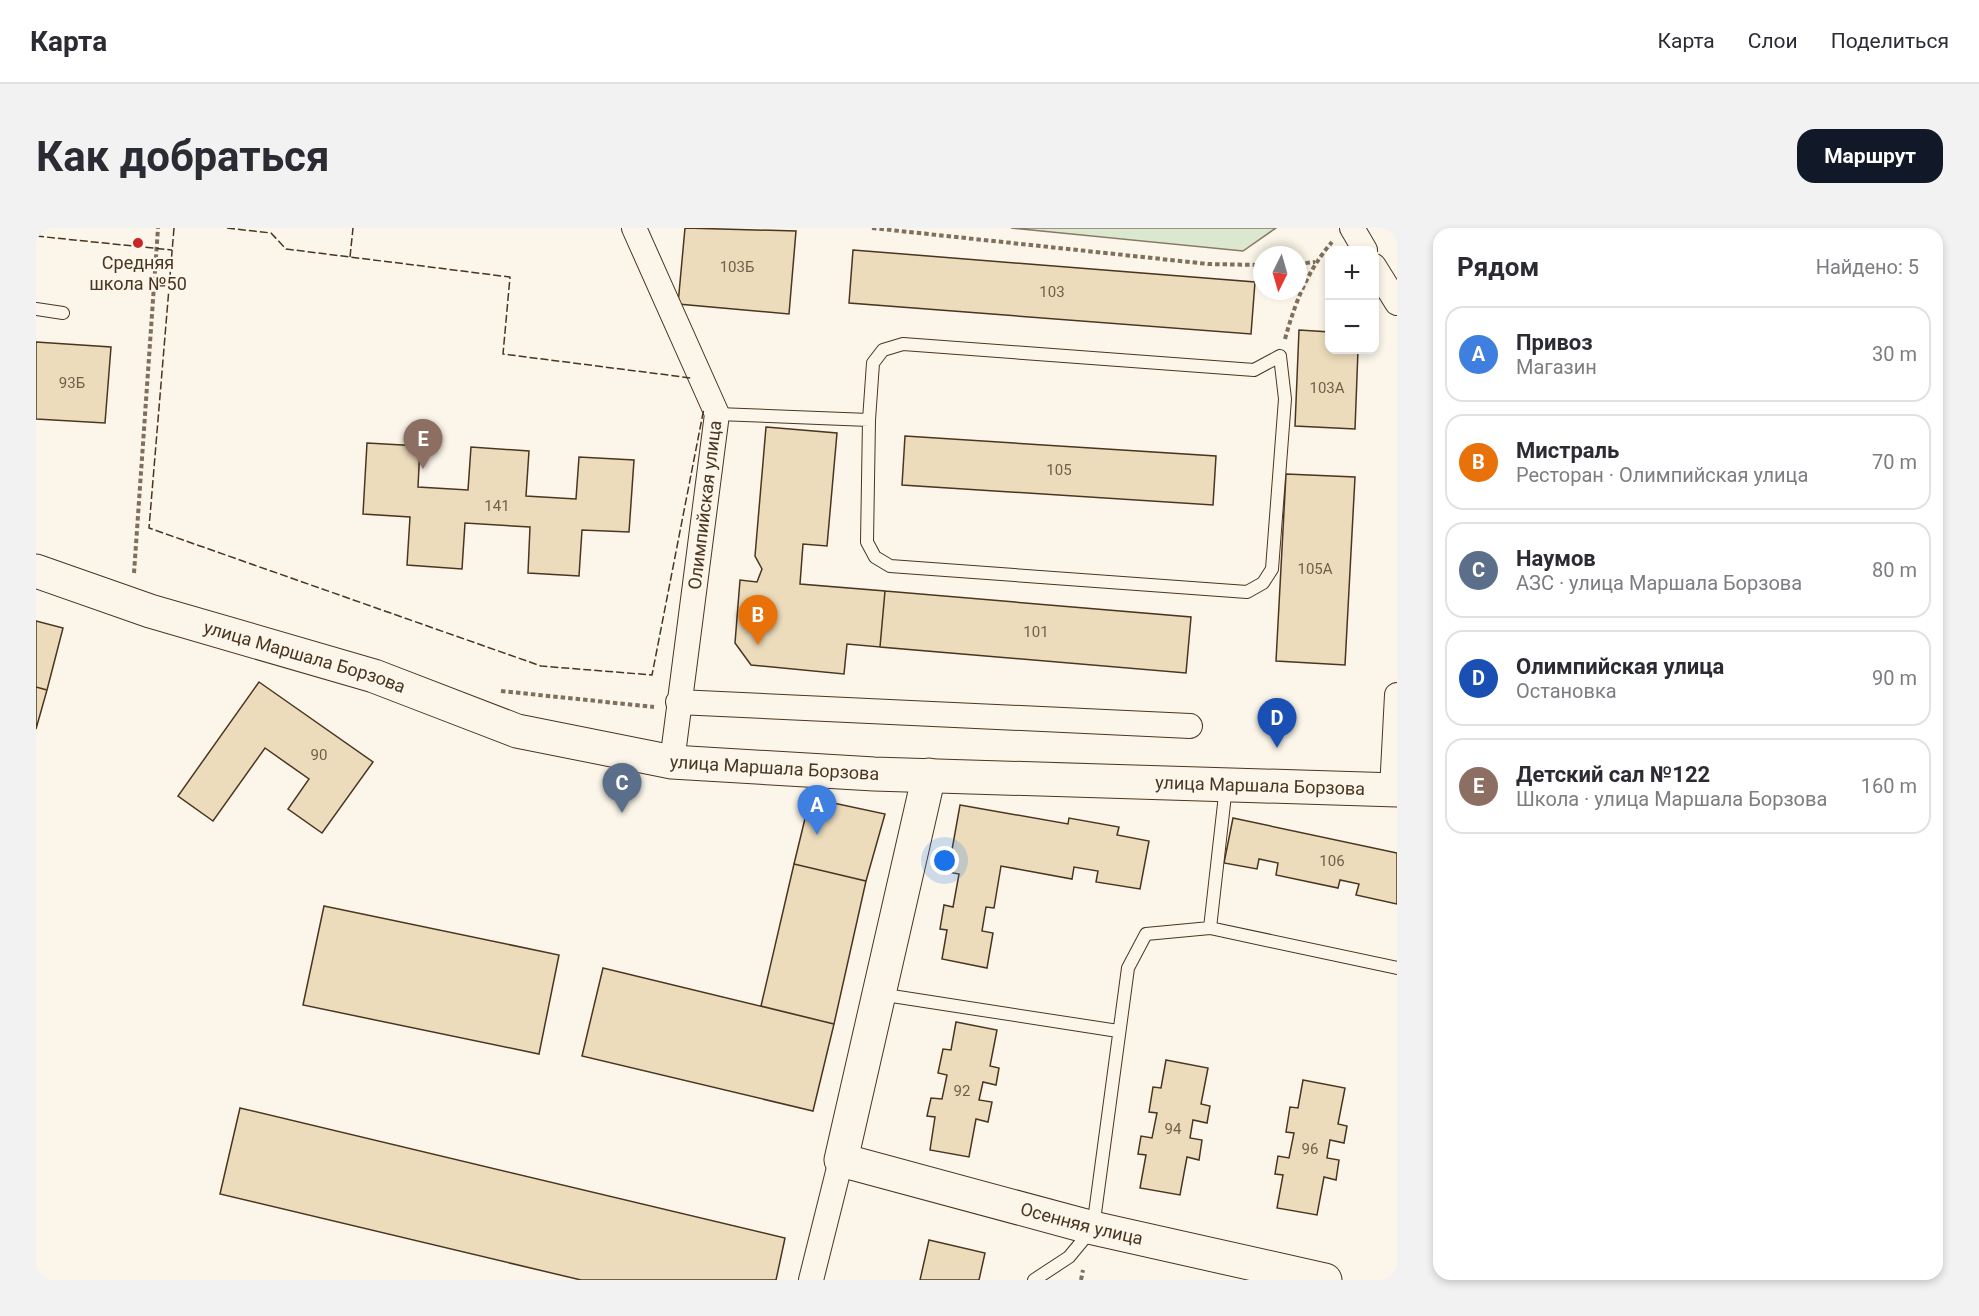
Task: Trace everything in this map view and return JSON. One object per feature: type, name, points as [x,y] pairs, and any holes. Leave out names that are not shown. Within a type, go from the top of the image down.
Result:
[{"type":"main road","name":"улица Маршала Борзова","points":[[36,571],[150,611],[374,676],[517,731],[672,762],[929,775],[1394,790]]},
{"type":"main road","points":[[841,1160],[929,775]]},
{"type":"main road","name":"Осенняя улица","points":[[841,1160],[1093,1228],[1324,1280]]},
{"type":"street","name":"Олимпийская улица","points":[[634,228],[717,414],[677,707],[672,762]]},
{"type":"street","points":[[1344,232],[1360,246]]},
{"type":"street","points":[[1379,274],[1397,303]]},
{"type":"street","points":[[1394,790],[1397,695]]},
{"type":"street","points":[[677,707],[1190,726]]},
{"type":"street","points":[[811,1280],[841,1160]]},
{"type":"lane","points":[[36,309],[63,313]]},
{"type":"lane","points":[[903,344],[1254,370],[1280,356],[1285,399],[1272,569],[1263,583],[1246,592],[890,566],[875,557],[867,542],[869,420],[873,363],[883,350],[903,344]]},
{"type":"lane","points":[[717,414],[869,420]]},
{"type":"lane","points":[[1210,928],[1226,784]]},
{"type":"lane","points":[[1034,1280],[1070,1257],[1093,1228],[1128,968],[1146,934],[1210,928],[1397,968]]},
{"type":"lane","points":[[878,994],[1118,1031]]},
{"type":"path","points":[[134,573],[158,228]]},
{"type":"path","points":[[872,228],[1208,264],[1253,266]]},
{"type":"path","points":[[1280,356],[1296,299],[1315,262],[1344,232]]},
{"type":"path","points":[[1307,263],[1315,262]]},
{"type":"path","points":[[123,570],[145,577]]},
{"type":"path","points":[[499,691],[677,707]]},
{"type":"green space","points":[[1011,228],[1276,228],[1243,251]]},
{"type":"building","points":[[685,228],[796,231],[789,314],[678,304]]},
{"type":"building","points":[[853,250],[1253,282],[1254,300],[1251,334],[849,303]]},
{"type":"building","points":[[1299,330],[1325,332],[1325,354],[1358,354],[1355,429],[1295,426]]},
{"type":"building","points":[[36,342],[111,347],[105,423],[36,419]]},
{"type":"building","points":[[766,427],[837,433],[827,546],[803,544],[800,584],[885,591],[880,647],[847,644],[844,674],[751,665],[735,643],[740,580],[757,582],[762,569],[755,556]]},
{"type":"building","points":[[905,436],[1216,456],[1213,505],[902,485]]},
{"type":"building","points":[[367,443],[420,446],[418,487],[468,490],[471,447],[529,451],[526,496],[576,499],[579,457],[634,460],[629,532],[582,530],[579,576],[528,573],[530,527],[465,523],[462,569],[407,565],[410,517],[363,514]]},
{"type":"building","points":[[1286,474],[1355,477],[1345,665],[1276,661]]},
{"type":"building","points":[[885,591],[1191,617],[1186,673],[880,647]]},
{"type":"building","points":[[36,621],[63,628],[47,690],[36,687]]},
{"type":"building","points":[[259,682],[373,762],[322,833],[288,809],[309,779],[265,748],[213,821],[178,796]]},
{"type":"building","points":[[36,687],[47,690],[36,729]]},
{"type":"building","points":[[810,798],[885,814],[866,881],[794,864]]},
{"type":"building","points":[[960,805],[1068,824],[1069,818],[1119,827],[1117,835],[1149,841],[1140,889],[1096,882],[1098,871],[1074,867],[1072,879],[1001,866],[994,908],[986,907],[982,931],[993,933],[987,968],[942,959],[947,930],[940,929],[944,905],[953,907],[959,874],[948,872]]},
{"type":"building","points":[[1233,818],[1397,853],[1397,904],[1356,895],[1359,884],[1340,880],[1338,888],[1276,875],[1278,863],[1259,859],[1257,869],[1224,863]]},
{"type":"building","points":[[794,864],[866,881],[834,1024],[761,1006]]},
{"type":"building","points":[[324,906],[559,955],[539,1054],[303,1005]]},
{"type":"building","points":[[603,968],[834,1024],[813,1111],[582,1056]]},
{"type":"building","points":[[956,1022],[997,1030],[990,1066],[999,1068],[996,1085],[983,1082],[979,1100],[992,1102],[988,1122],[976,1119],[969,1157],[930,1150],[935,1117],[927,1116],[931,1098],[942,1099],[947,1075],[938,1073],[943,1049],[951,1050]]},
{"type":"building","points":[[1166,1060],[1208,1068],[1201,1104],[1210,1106],[1207,1123],[1193,1120],[1190,1138],[1202,1140],[1199,1160],[1187,1157],[1180,1195],[1140,1188],[1146,1155],[1138,1154],[1141,1136],[1152,1138],[1157,1113],[1149,1112],[1153,1087],[1161,1088]]},
{"type":"building","points":[[1303,1080],[1345,1088],[1338,1124],[1347,1126],[1344,1143],[1330,1140],[1327,1158],[1339,1160],[1336,1180],[1324,1177],[1317,1215],[1277,1208],[1283,1175],[1275,1174],[1278,1156],[1289,1158],[1294,1133],[1286,1132],[1290,1107],[1298,1108]]},
{"type":"building","points":[[240,1108],[785,1238],[776,1280],[581,1280],[220,1194]]},
{"type":"building","points":[[929,1240],[985,1253],[979,1280],[920,1280]]},
{"type":"fence","points":[[174,228],[149,528],[541,666],[652,675],[704,408]]},
{"type":"fence","points":[[227,228],[271,233],[286,249],[510,277],[503,354],[691,378]]},
{"type":"fence","points":[[350,257],[353,228]]},
{"type":"fence","points":[[36,236],[172,250]]},
{"type":"place","name":"Средняя школа №50","points":[[138,243]]},
{"type":"place","name":"Детский сал №122","points":[[423,469]]},
{"type":"place","name":"Мистраль","points":[[758,645]]},
{"type":"place","name":"Олимпийская улица","points":[[1277,748]]},
{"type":"place","name":"Наумов","points":[[622,813]]},
{"type":"place","name":"Привоз","points":[[817,835]]}]
